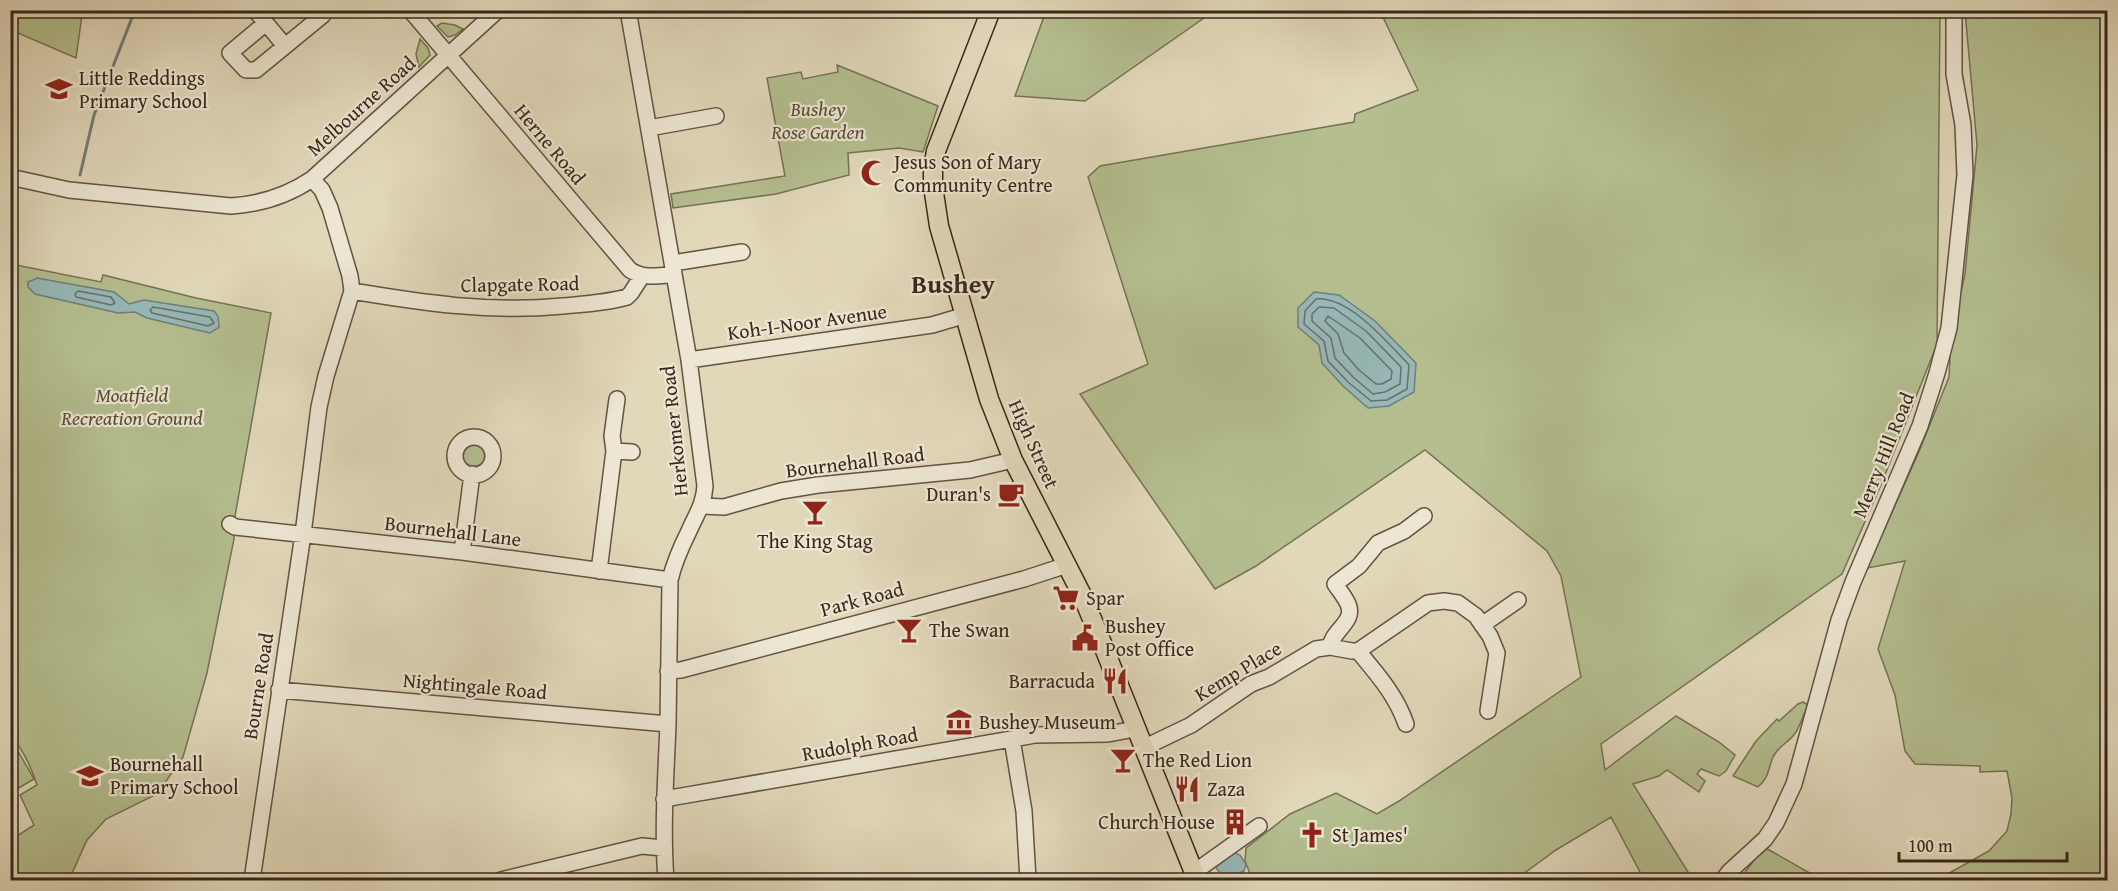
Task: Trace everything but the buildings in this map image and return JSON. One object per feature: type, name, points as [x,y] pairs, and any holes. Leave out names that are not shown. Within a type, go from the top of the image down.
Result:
[{"type":"main road","name":"High Street","points":[[991,10],[936,151],[933,168],[934,202],[939,226],[989,399],[1013,460],[1100,638],[1195,877]]},
{"type":"street","points":[[255,10],[285,46]]},
{"type":"street","name":"Herne Road","points":[[410,10],[630,270],[642,276]]},
{"type":"street","name":"Melbourne Road","points":[[303,534],[319,407],[352,291],[350,276],[330,208],[322,190],[312,179],[498,10]]},
{"type":"street","name":"Herkomer Road","points":[[628,10],[689,360],[705,486],[702,506],[684,540],[670,580],[663,848],[666,880]]},
{"type":"street","name":"Merry Hill Road","points":[[1723,880],[1765,839],[1776,823],[1794,784],[1843,610],[1920,426],[1937,374],[1949,328],[1965,175],[1963,125],[1954,74],[1953,10]]},
{"type":"street","points":[[266,23],[230,53],[246,70],[256,70],[323,15]]},
{"type":"street","points":[[649,128],[716,116]]},
{"type":"street","points":[[10,177],[44,186],[208,205],[248,205],[274,199],[298,189],[312,179]]},
{"type":"street","points":[[642,276],[654,277],[673,268],[742,252]]},
{"type":"street","name":"Clapgate Road","points":[[352,291],[457,307],[505,310],[592,304],[627,297],[642,276]]},
{"type":"street","name":"Koh-I-Noor Avenue","points":[[689,360],[932,325],[966,315]]},
{"type":"street","points":[[599,571],[614,451],[612,436],[617,399]]},
{"type":"street","points":[[614,451],[632,452]]},
{"type":"street","name":"Bournehall Road","points":[[702,506],[724,507],[781,491],[818,485],[970,470],[1013,460]]},
{"type":"street","points":[[462,552],[472,474]]},
{"type":"street","points":[[1330,647],[1332,639],[1349,618],[1350,613],[1348,602],[1335,584],[1359,566],[1378,543],[1404,531],[1424,516]]},
{"type":"street","name":"Bournehall Lane","points":[[230,525],[462,552],[670,580]]},
{"type":"street","name":"Bourne Road","points":[[252,880],[303,534]]},
{"type":"street","name":"Park Road","points":[[668,672],[1024,579],[1066,565]]},
{"type":"street","points":[[1482,625],[1518,600]]},
{"type":"street","points":[[1406,724],[1393,695],[1358,651],[1417,609],[1435,601],[1458,603],[1476,616],[1494,645],[1498,659],[1488,711]]},
{"type":"street","name":"Kemp Place","points":[[1143,748],[1191,725],[1251,684],[1269,677],[1316,649],[1330,647],[1358,651]]},
{"type":"street","name":"Nightingale Road","points":[[279,690],[668,724]]},
{"type":"street","name":"Rudolph Road","points":[[664,799],[1035,735],[1108,734],[1135,729]]},
{"type":"street","points":[[1012,739],[1024,811],[1028,880]]},
{"type":"street","points":[[1195,877],[1259,826]]},
{"type":"street","points":[[501,880],[642,846],[663,848]]},
{"type":"green space","points":[[1046,10],[1214,11],[1085,101],[1015,96]]},
{"type":"green space","points":[[10,11],[85,11],[82,15],[76,58],[11,30]]},
{"type":"green space","points":[[1380,11],[1940,11],[1937,344],[1881,485],[1842,574],[1601,744],[1605,770],[1676,716],[1719,742],[1735,755],[1726,771],[1719,776],[1701,769],[1697,774],[1705,781],[1699,792],[1667,770],[1659,776],[1633,784],[1693,880],[1650,880],[1640,872],[1611,817],[1556,850],[1515,880],[1252,879],[1245,861],[1246,848],[1290,814],[1336,793],[1377,814],[1581,677],[1561,576],[1547,551],[1425,450],[1256,566],[1215,589],[1080,394],[1148,364],[1088,177],[1100,166],[1354,122],[1355,114],[1418,90]]},
{"type":"green space","points":[[1965,11],[2107,11],[2107,880],[1923,880],[1944,876],[1989,851],[2007,831],[2012,798],[2007,771],[1980,772],[1980,766],[1915,764],[1905,751],[1895,695],[1878,649],[1905,561],[1867,568],[1918,454],[1949,377],[1951,337],[1965,274],[1977,145]]},
{"type":"green space","points":[[442,23],[463,29],[448,37],[437,26]]},
{"type":"green space","points":[[420,39],[428,48],[430,55],[419,67],[416,54]]},
{"type":"green space","name":"Bushey Rose Garden","points":[[837,65],[938,106],[923,152],[899,148],[848,153],[849,175],[776,194],[673,208],[671,194],[785,176],[767,78],[801,72],[803,79],[838,72]]},
{"type":"green space","name":"Moatfield Recreation Ground","points":[[11,264],[101,282],[103,275],[196,298],[271,313],[235,516],[234,539],[207,673],[183,757],[157,794],[106,819],[87,840],[69,880],[11,875],[11,840],[34,825],[20,795],[37,785],[27,759],[11,736]]},
{"type":"green space","points":[[473,442],[483,446],[487,456],[483,466],[473,470],[463,466],[459,456],[463,446]]},
{"type":"green space","points":[[1803,702],[1808,705],[1798,729],[1775,753],[1762,784],[1758,787],[1733,776],[1756,741],[1777,719],[1779,721]]},
{"type":"green space","points":[[11,739],[34,779],[12,792],[10,790]]},
{"type":"green space","points":[[1764,847],[1813,875],[1923,880],[1739,880]]},
{"type":"water","points":[[37,278],[114,292],[129,304],[144,300],[214,311],[218,316],[219,327],[210,333],[147,318],[135,312],[118,313],[35,294],[28,287],[28,282]]},
{"type":"water","points":[[1314,292],[1339,295],[1375,321],[1416,363],[1414,392],[1389,406],[1368,408],[1343,386],[1322,363],[1319,345],[1298,327],[1298,308]]},
{"type":"water","points":[[1230,851],[1240,855],[1246,864],[1244,871],[1235,875],[1221,873],[1217,868],[1219,861]]},
{"type":"waterway","points":[[80,175],[94,115],[135,10]]},
{"type":"place","name":"Little Reddings Primary School","points":[[59,89]]},
{"type":"place","name":"Jesus Son of Mary Community Centre","points":[[874,173]]},
{"type":"place","name":"Duran's","points":[[1011,494]]},
{"type":"place","name":"The King Stag","points":[[815,512]]},
{"type":"place","name":"Spar","points":[[1066,598]]},
{"type":"place","name":"The Swan","points":[[909,630]]},
{"type":"place","name":"Bushey Post Office","points":[[1085,638]]},
{"type":"place","name":"Barracuda","points":[[1115,681]]},
{"type":"place","name":"Bushey Museum","points":[[959,722]]},
{"type":"place","name":"The Red Lion","points":[[1123,760]]},
{"type":"place","name":"Bournehall Primary School","points":[[90,776]]},
{"type":"place","name":"Zaza","points":[[1187,789]]},
{"type":"place","name":"Church House","points":[[1235,822]]},
{"type":"place","name":"St James'","points":[[1312,835]]},
{"type":"district","name":"Bushey","points":[[953,284]]}]
